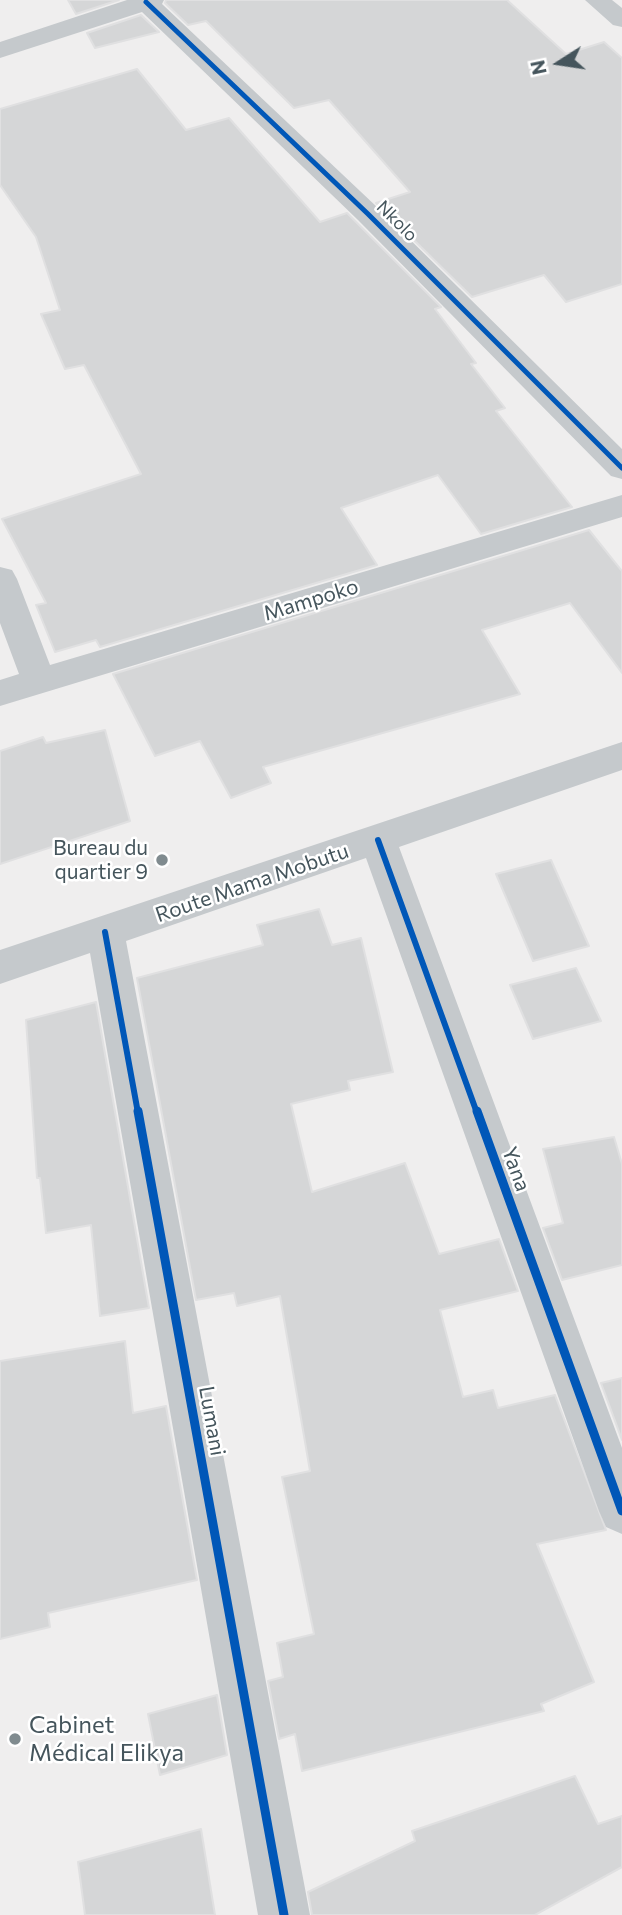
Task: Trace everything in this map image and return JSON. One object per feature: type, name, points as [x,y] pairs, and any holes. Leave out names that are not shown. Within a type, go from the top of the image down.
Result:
[{"type":"street","points":[[597,0],[622,20]]},
{"type":"street","points":[[0,50],[149,1]]},
{"type":"street","name":"Nkolo","points":[[149,1],[368,214],[622,468]]},
{"type":"street","name":"Mampoko","points":[[0,694],[622,506]]},
{"type":"street","points":[[0,579],[40,681]]},
{"type":"street","name":"Route Mama Mobutu","points":[[0,967],[622,755]]},
{"type":"street","name":"Yana","points":[[378,840],[622,1511]]},
{"type":"street","name":"Lumani","points":[[105,932],[284,1915]]},
{"type":"building","points":[[68,0],[119,0],[76,14]]},
{"type":"building","points":[[166,0],[507,0],[566,54],[604,42],[622,58],[622,284],[566,302],[544,275],[472,297],[376,203],[410,192],[329,100],[294,108],[206,21],[188,25],[165,3]]},
{"type":"building","points":[[141,15],[159,32],[95,48],[87,33]]},
{"type":"building","points":[[137,69],[186,130],[229,118],[320,222],[347,213],[441,307],[435,309],[476,363],[471,364],[505,408],[496,411],[572,507],[481,534],[438,475],[341,508],[377,565],[100,647],[96,640],[55,652],[36,605],[46,603],[2,519],[141,474],[84,365],[65,369],[41,314],[60,310],[36,237],[0,185],[0,109]]},
{"type":"building","points":[[589,530],[622,571],[622,673],[570,603],[482,630],[520,694],[263,767],[271,783],[231,798],[200,741],[155,756],[113,674]]},
{"type":"building","points":[[105,730],[130,821],[0,864],[0,751],[43,737],[46,743]]},
{"type":"building","points":[[551,860],[589,946],[533,961],[496,874]]},
{"type":"building","points":[[319,909],[332,945],[361,938],[393,1072],[348,1081],[350,1090],[291,1104],[312,1192],[405,1163],[439,1254],[499,1239],[518,1291],[440,1310],[463,1397],[493,1390],[498,1408],[555,1395],[606,1530],[537,1544],[594,1682],[541,1704],[544,1711],[302,1771],[295,1734],[279,1739],[268,1681],[283,1677],[277,1643],[314,1634],[282,1477],[310,1471],[280,1296],[237,1306],[234,1293],[196,1300],[137,978],[263,945],[257,925]]},
{"type":"building","points":[[576,968],[601,1021],[533,1039],[510,985]]},
{"type":"building","points":[[96,1002],[149,1308],[100,1316],[91,1225],[46,1233],[40,1178],[37,1178],[26,1020]]},
{"type":"building","points":[[614,1137],[622,1164],[622,1265],[562,1280],[543,1228],[563,1223],[543,1149]]},
{"type":"building","points":[[125,1341],[133,1413],[166,1406],[197,1580],[48,1613],[50,1627],[0,1639],[0,1361]]},
{"type":"building","points":[[622,1378],[622,1440],[601,1383]]},
{"type":"building","points":[[217,1695],[227,1755],[160,1775],[148,1714]]},
{"type":"building","points":[[575,1776],[598,1824],[622,1816],[622,1867],[535,1915],[312,1915],[308,1892],[415,1841],[412,1831]]},
{"type":"building","points":[[201,1829],[215,1915],[85,1915],[78,1862]]},
{"type":"cycle path","points":[[146,2],[368,214],[622,468]]},
{"type":"cycle path","points":[[378,840],[622,1511]]},
{"type":"cycle path","points":[[105,932],[284,1915]]},
{"type":"place","name":"Bureau du quartier 9","points":[[162,860]]},
{"type":"place","name":"Cabinet Médical Elikya","points":[[15,1739]]}]
